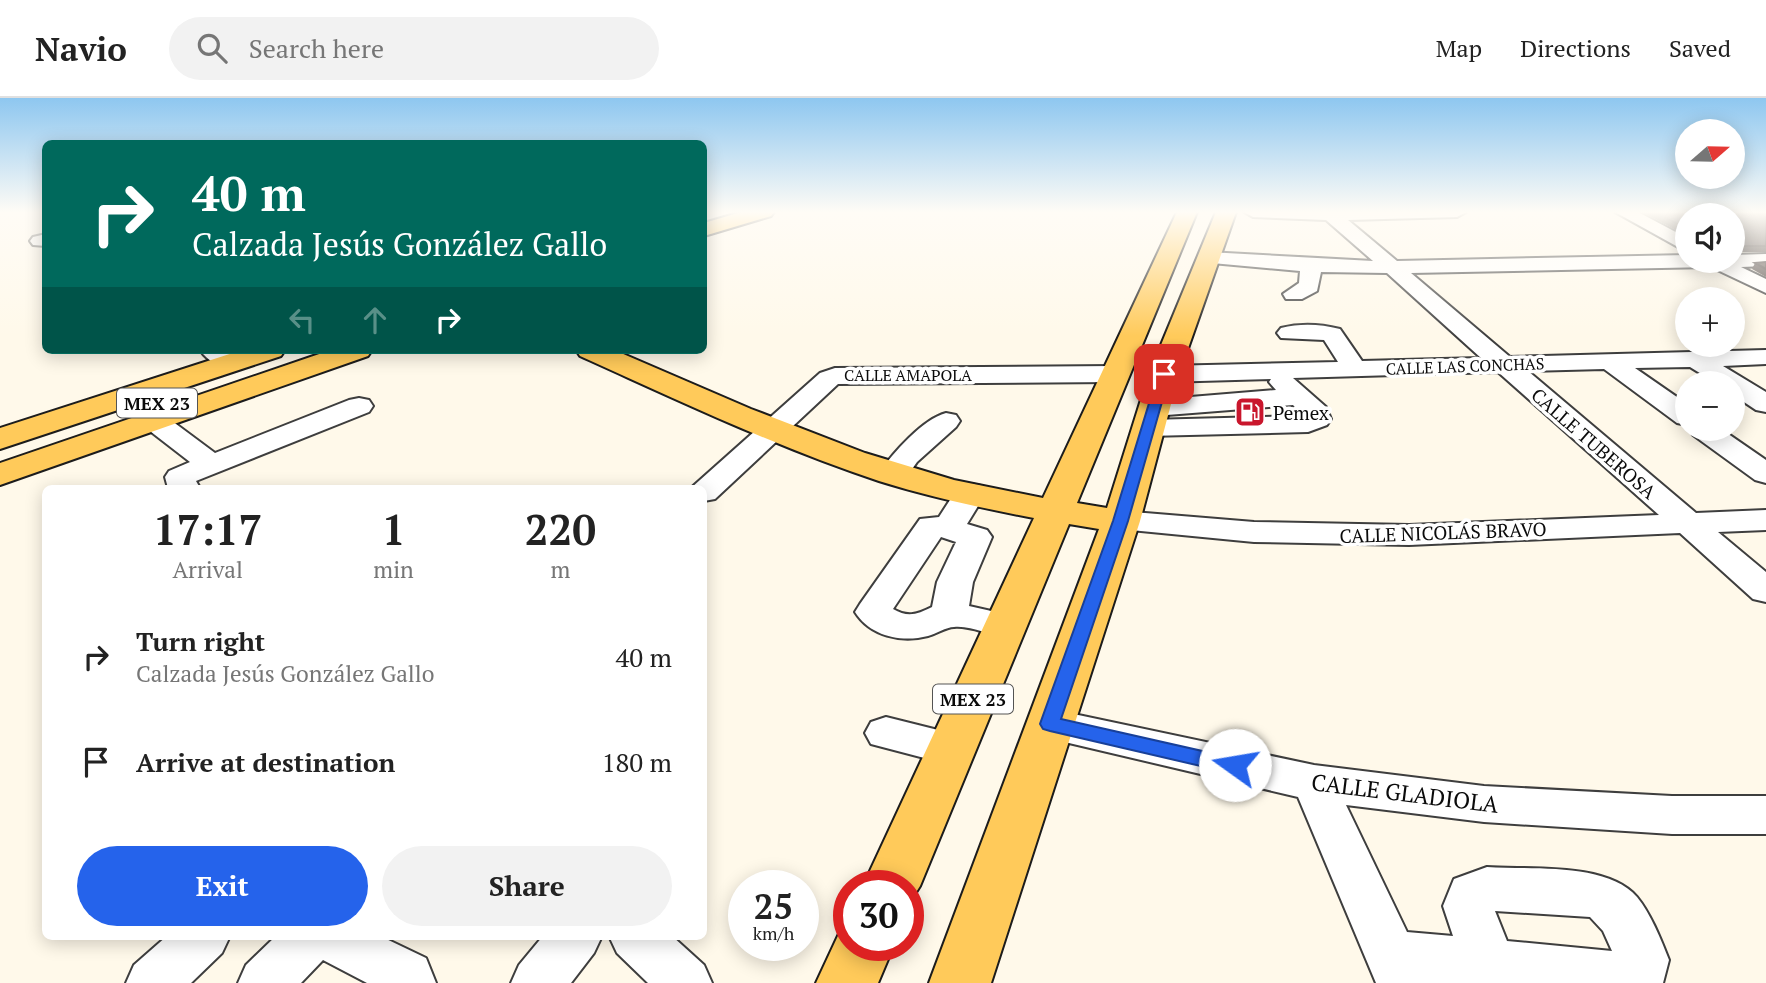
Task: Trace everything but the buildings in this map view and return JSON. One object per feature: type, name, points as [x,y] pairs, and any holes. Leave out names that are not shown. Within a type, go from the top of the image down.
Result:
[{"type":"main road","name":"MEX 23","points":[[898,870],[1169,253]]},
{"type":"main road","points":[[960,983],[1121,521],[1164,374],[1210,253]]},
{"type":"main road","name":"MEX 23","points":[[139,410],[303,354]]},
{"type":"main road","points":[[0,439],[139,410],[343,354]]},
{"type":"main road","points":[[599,354],[773,430],[894,473],[970,494],[1056,512],[1121,521]]},
{"type":"main road","points":[[1,469],[139,410],[222,356]]},
{"type":"main road","points":[[847,983],[857,961]]},
{"type":"street","name":"CALLE TUBEROSA","points":[[1374,253],[1766,590]]},
{"type":"street","points":[[1208,258],[1308,266],[1390,268],[1675,262]]},
{"type":"street","points":[[1745,260],[1766,260]]},
{"type":"street","points":[[1294,294],[1309,286],[1311,273],[1308,266]]},
{"type":"street","points":[[1739,273],[1766,287]]},
{"type":"street","points":[[1289,333],[1310,331],[1332,334],[1355,369]]},
{"type":"street","name":"CALLE LAS CONCHAS","points":[[1164,374],[1766,358]]},
{"type":"street","points":[[1698,360],[1766,404]]},
{"type":"street","points":[[1610,362],[1675,406]]},
{"type":"street","points":[[1151,418],[1308,424],[1317,419],[1316,413],[1300,396],[1270,372]]},
{"type":"street","name":"CALLE AMAPOLA","points":[[707,489],[829,378],[835,376],[1115,374]]},
{"type":"street","points":[[181,485],[180,477],[210,463],[359,406]]},
{"type":"street","points":[[1637,408],[1675,410]]},
{"type":"street","points":[[139,410],[210,463]]},
{"type":"street","points":[[894,473],[907,456],[946,421]]},
{"type":"street","points":[[1701,443],[1742,457],[1766,474]]},
{"type":"street","points":[[947,528],[970,494]]},
{"type":"street","name":"CALLE NICOLÁS BRAVO","points":[[1121,521],[1255,532],[1409,535],[1766,520]]},
{"type":"street","points":[[949,614],[955,582],[975,537],[932,526],[873,611],[886,623],[921,628],[949,614],[1005,626]]},
{"type":"street","name":"CALLE GLADIOLA","points":[[1050,724],[1314,783],[1484,804],[1672,815],[1766,815]]},
{"type":"street","points":[[886,733],[951,749]]},
{"type":"street","points":[[1314,783],[1397,969],[1489,964]]},
{"type":"street","points":[[161,981],[200,940]]},
{"type":"street","points":[[265,983],[308,940]]},
{"type":"street","points":[[334,940],[407,976],[409,983]]},
{"type":"street","points":[[538,983],[573,940]]},
{"type":"street","points":[[639,940],[685,983]]},
{"type":"place","name":"Pemex","points":[[1250,412]]},
{"type":"route","points":[[1164,374],[1121,521],[1050,724],[1235,765]]}]
